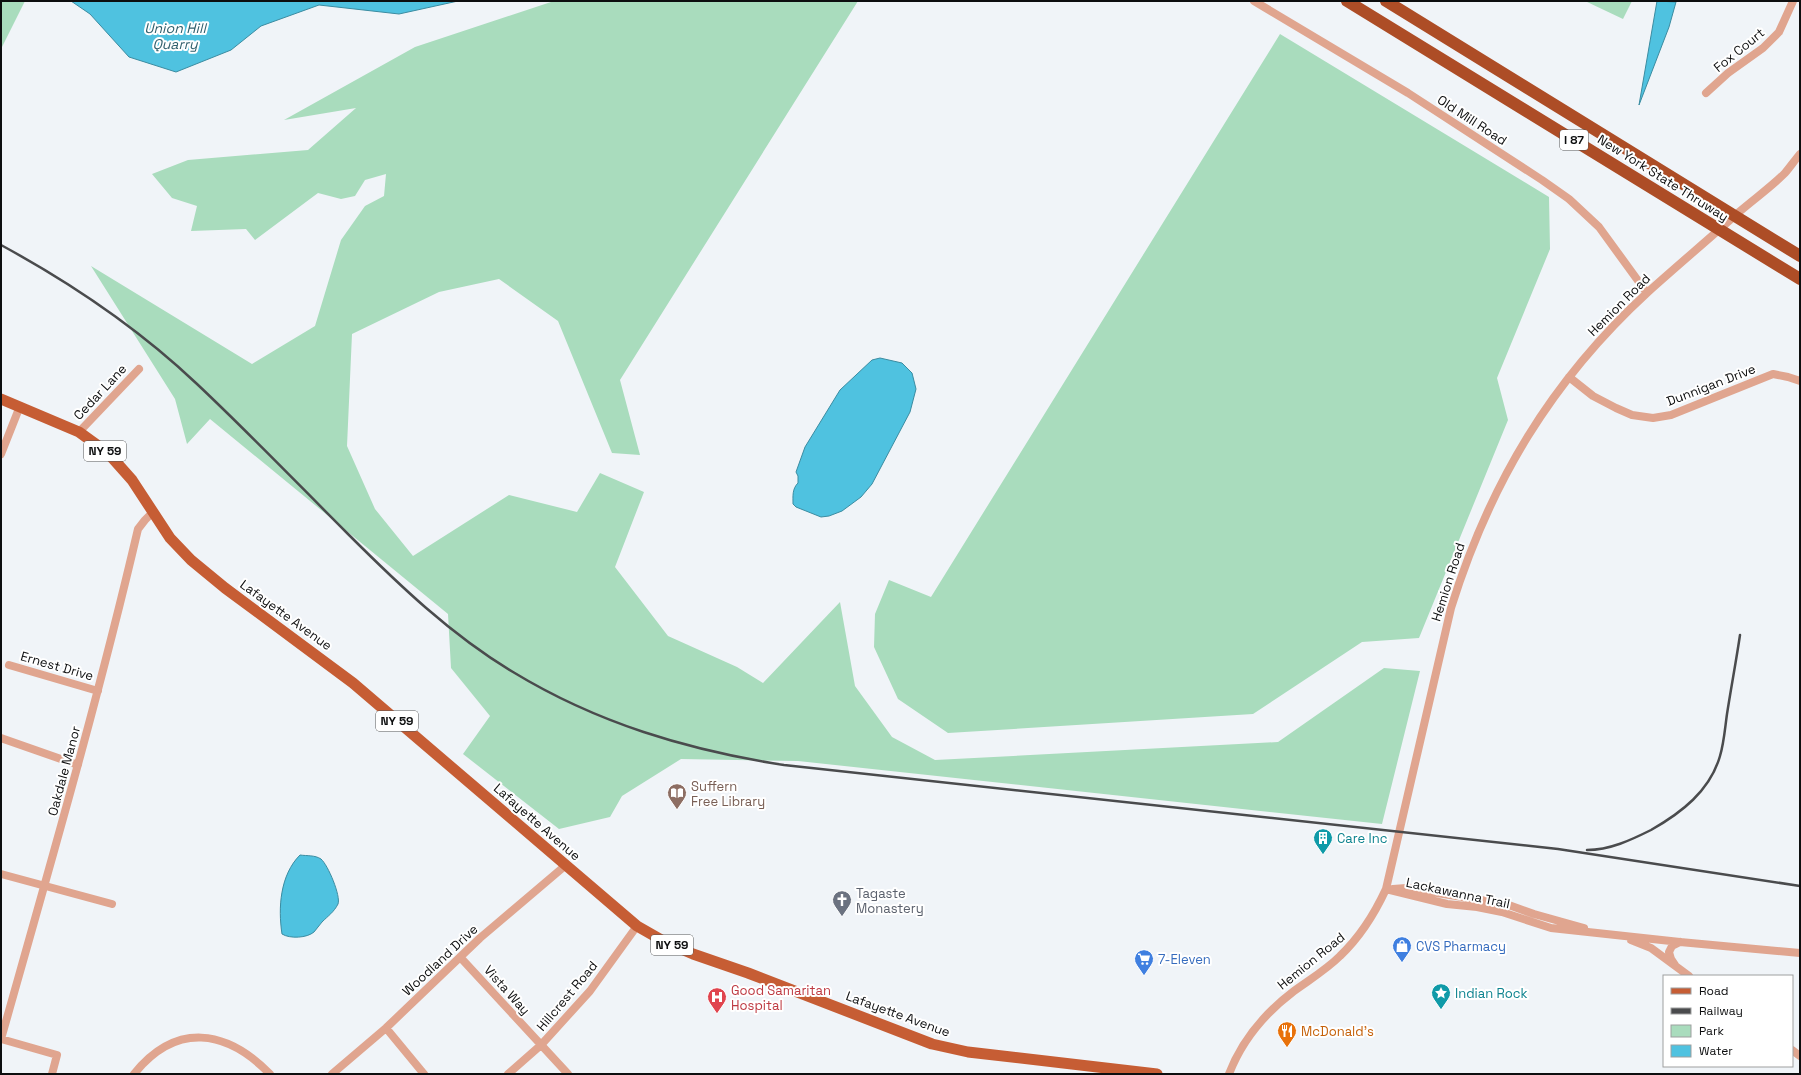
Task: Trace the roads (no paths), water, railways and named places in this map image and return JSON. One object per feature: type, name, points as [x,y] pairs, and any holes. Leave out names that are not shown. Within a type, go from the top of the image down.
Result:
[{"type":"highway","name":"New York State Thruway","points":[[1347,1],[1800,279]]},
{"type":"highway","name":"New York State Thruway","points":[[1386,1],[1800,256]]},
{"type":"main road","name":"Lafayette Avenue","points":[[1,399],[79,432],[108,453],[132,480],[170,538],[191,560],[225,588],[353,683],[637,926],[665,942],[693,954],[748,973],[932,1044],[968,1052],[1157,1074]]},
{"type":"street","name":"Old Mill Road","points":[[1254,1],[1414,97],[1569,199],[1599,227],[1647,294]]},
{"type":"street","name":"Fox Court","points":[[1706,93],[1728,73],[1764,48],[1780,32],[1793,1]]},
{"type":"street","name":"Hemion Road","points":[[1229,1074],[1241,1049],[1261,1020],[1276,1005],[1339,958],[1365,929],[1377,909],[1386,889],[1403,809],[1451,608],[1463,568],[1498,486],[1540,416],[1569,377],[1598,343],[1647,294],[1784,173],[1800,154]]},
{"type":"street","name":"Cedar Lane","points":[[79,432],[139,369]]},
{"type":"street","name":"Dunnigan Drive","points":[[1569,377],[1593,396],[1616,408],[1632,415],[1653,418],[1671,415],[1773,374],[1788,376],[1800,381]]},
{"type":"street","points":[[1,454],[20,406]]},
{"type":"street","name":"Oakdale Manor","points":[[1,1039],[78,765],[138,529],[144,520],[153,512]]},
{"type":"street","name":"Ernest Drive","points":[[9,665],[98,690]]},
{"type":"street","points":[[1,738],[78,765]]},
{"type":"street","name":"Woodland Drive","points":[[332,1074],[386,1028],[460,957],[566,865]]},
{"type":"street","points":[[1,874],[112,904]]},
{"type":"street","name":"Lackawanna Trail","points":[[1386,889],[1447,904],[1477,907],[1502,912],[1551,928],[1594,931],[1623,936],[1800,953]]},
{"type":"street","name":"Hillcrest Road","points":[[508,1074],[541,1045],[590,991],[637,926]]},
{"type":"street","name":"Lackawanna Trail","points":[[1623,936],[1651,948],[1688,975]]},
{"type":"street","points":[[1676,966],[1671,959],[1669,952],[1672,946],[1680,942]]},
{"type":"street","name":"Vista Way","points":[[460,957],[568,1074]]},
{"type":"street","points":[[386,1028],[424,1074]]},
{"type":"street","points":[[134,1074],[149,1057],[165,1046],[188,1038],[205,1037],[224,1042],[247,1054],[270,1074]]},
{"type":"street","points":[[1,1039],[57,1055],[52,1074]]},
{"type":"water","name":"Union Hill Quarry","points":[[71,1],[458,1],[399,14],[319,5],[261,26],[231,50],[176,72],[129,57],[90,14]]},
{"type":"water","points":[[1657,1],[1676,2],[1669,27],[1639,105]]},
{"type":"water","points":[[880,358],[902,363],[912,373],[916,389],[910,412],[872,484],[861,497],[842,511],[829,516],[821,517],[796,507],[793,504],[793,498],[794,490],[798,483],[798,476],[796,472],[805,447],[840,390],[872,360]]},
{"type":"water","points":[[300,855],[316,857],[324,862],[338,894],[338,904],[314,932],[303,937],[289,937],[282,934],[280,914],[282,892],[288,872]]},
{"type":"railway","points":[[1,245],[53,275],[128,325],[175,364],[235,420],[406,590],[468,642],[513,672],[545,690],[610,720],[678,742],[748,759],[784,765],[1558,849],[1800,886]]},
{"type":"railway","points":[[1587,850],[1596,850],[1612,846],[1628,841],[1651,830],[1673,816],[1693,800],[1702,790],[1715,769],[1720,756],[1740,635]]},
{"type":"place","name":"Suffern Free Library","points":[[677,810]]},
{"type":"place","name":"Care Inc","points":[[1323,855]]},
{"type":"place","name":"Tagaste Monastery","points":[[842,917]]},
{"type":"place","name":"CVS Pharmacy","points":[[1402,963]]},
{"type":"place","name":"7-Eleven","points":[[1144,976]]},
{"type":"place","name":"Indian Rock","points":[[1441,1010]]},
{"type":"place","name":"Good Samaritan Hospital","points":[[717,1014]]},
{"type":"place","name":"McDonald's","points":[[1287,1048]]}]
